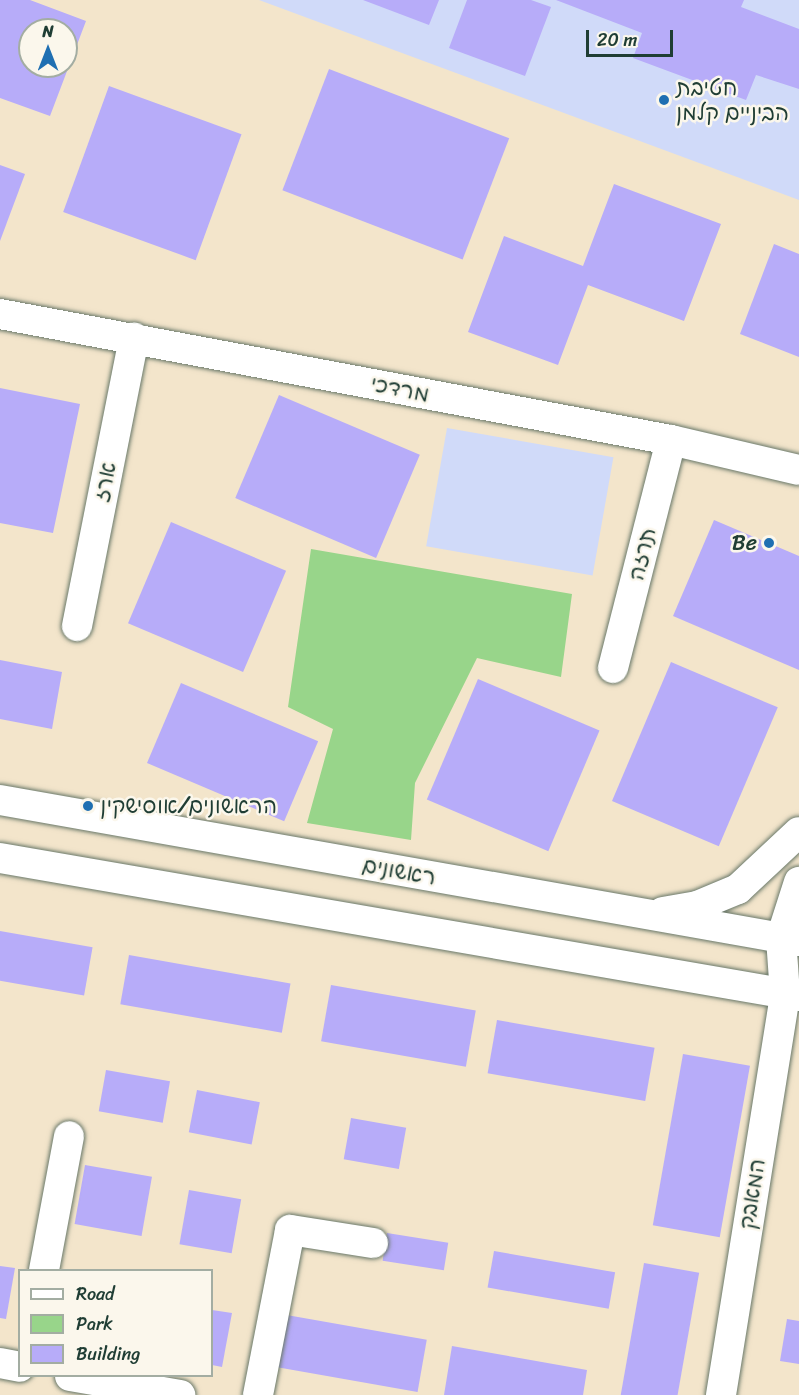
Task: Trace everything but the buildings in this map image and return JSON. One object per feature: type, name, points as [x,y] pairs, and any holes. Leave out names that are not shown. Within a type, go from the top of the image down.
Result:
[{"type":"street","name":"מרדכי","points":[[0,314],[671,440],[799,470]]},
{"type":"street","name":"ארז","points":[[77,626],[134,338]]},
{"type":"street","name":"תרזה","points":[[613,668],[671,440]]},
{"type":"street","name":"ראשונים","points":[[0,800],[790,940]]},
{"type":"street","points":[[649,915],[697,906],[738,889],[799,832]]},
{"type":"street","points":[[0,858],[794,988]]},
{"type":"street","points":[[790,940],[799,882]]},
{"type":"street","name":"המאבק","points":[[721,1395],[794,988],[790,940]]},
{"type":"street","points":[[44,1269],[69,1136]]},
{"type":"street","points":[[258,1395],[290,1230],[373,1243]]},
{"type":"street","points":[[0,1363],[18,1366]]},
{"type":"street","points":[[76,1377],[180,1395]]},
{"type":"shaded area","name":"חטיבת הביניים קלמן","points":[[259,0],[799,0],[799,200]]},
{"type":"shaded area","points":[[447,428],[613,457],[593,576],[426,546]]},
{"type":"green space","points":[[311,549],[572,594],[561,677],[477,658],[415,783],[411,840],[307,823],[333,729],[288,707]]},
{"type":"place","name":"חטיבת הביניים קלמן","points":[[664,100]]},
{"type":"place","name":"Be","points":[[769,543]]},
{"type":"place","name":"הראשונים/אוסישקין","points":[[88,806]]}]
